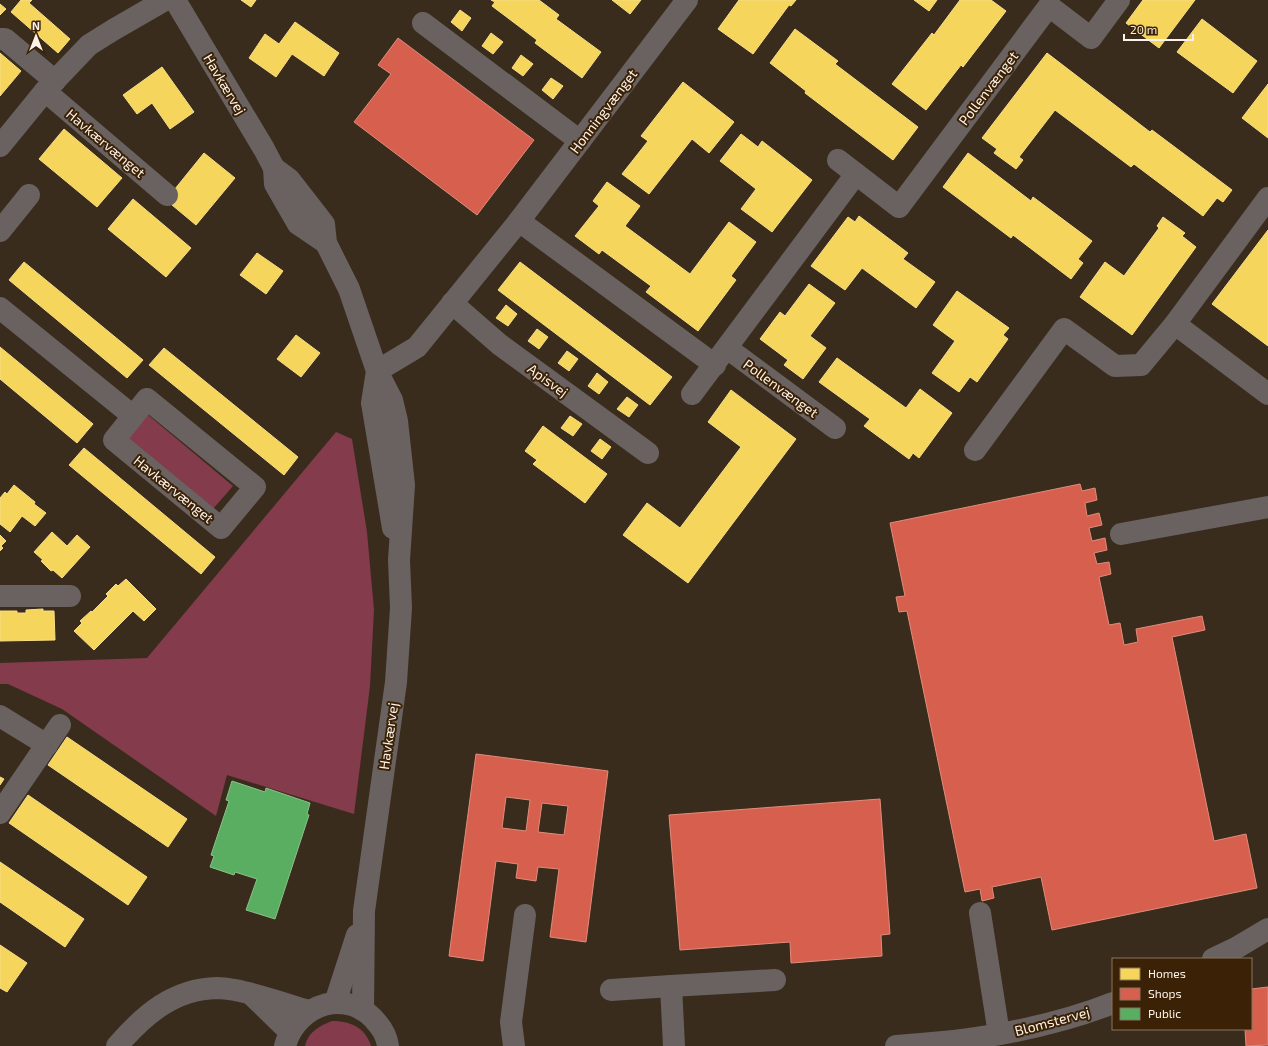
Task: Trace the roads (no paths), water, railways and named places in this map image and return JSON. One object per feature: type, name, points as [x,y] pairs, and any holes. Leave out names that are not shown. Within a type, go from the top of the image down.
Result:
[{"type":"street","points":[[0,146],[50,86],[89,45],[165,0]]},
{"type":"street","name":"Havkærvej","points":[[175,0],[274,168],[289,179],[324,224],[326,243],[349,290],[377,371],[392,400],[399,439],[404,485],[399,560],[400,608],[396,682],[364,912],[362,1010]]},
{"type":"street","name":"Honningvænget","points":[[377,371],[417,347],[519,221],[687,0]]},
{"type":"street","name":"Pollenvænget","points":[[838,160],[899,208],[1049,6],[1091,38],[1118,0]]},
{"type":"street","points":[[423,23],[580,141]]},
{"type":"street","name":"Havkærvænget","points":[[0,39],[5,39],[50,86],[167,195]]},
{"type":"street","points":[[692,394],[856,174]]},
{"type":"street","points":[[0,231],[29,195]]},
{"type":"street","points":[[974,450],[1064,329],[1115,366],[1141,365],[1175,324],[1268,198]]},
{"type":"street","points":[[519,221],[721,356]]},
{"type":"street","name":"Apisvej","points":[[452,303],[499,344],[648,453]]},
{"type":"street","points":[[0,308],[133,416]]},
{"type":"street","points":[[1175,324],[1268,394]]},
{"type":"street","name":"Pollenvænget","points":[[721,356],[835,428]]},
{"type":"street","name":"Havkærvænget","points":[[147,399],[255,487],[221,528],[114,440],[133,416],[147,399]]},
{"type":"street","points":[[1121,534],[1268,507]]},
{"type":"street","points":[[0,596],[70,596]]},
{"type":"street","points":[[0,716],[46,745]]},
{"type":"street","points":[[0,813],[60,725]]},
{"type":"street","name":"Havkærvej","points":[[335,1003],[364,912]]},
{"type":"street","points":[[980,913],[999,1034]]},
{"type":"street","points":[[514,1046],[511,1022],[525,915]]},
{"type":"street","points":[[1215,958],[1236,948],[1268,929]]},
{"type":"street","points":[[611,990],[775,980]]},
{"type":"street","points":[[671,986],[674,1046]]},
{"type":"street","points":[[117,1046],[142,1020],[158,1007],[175,997],[198,990],[218,988],[249,993],[309,1011]]},
{"type":"street","points":[[249,993],[288,1039],[298,1020],[309,1011],[335,1003],[349,1005],[362,1010],[374,1018],[391,1045]]},
{"type":"street","name":"Blomstervej","points":[[896,1046],[961,1040],[999,1034],[1049,1023],[1112,1003]]}]
